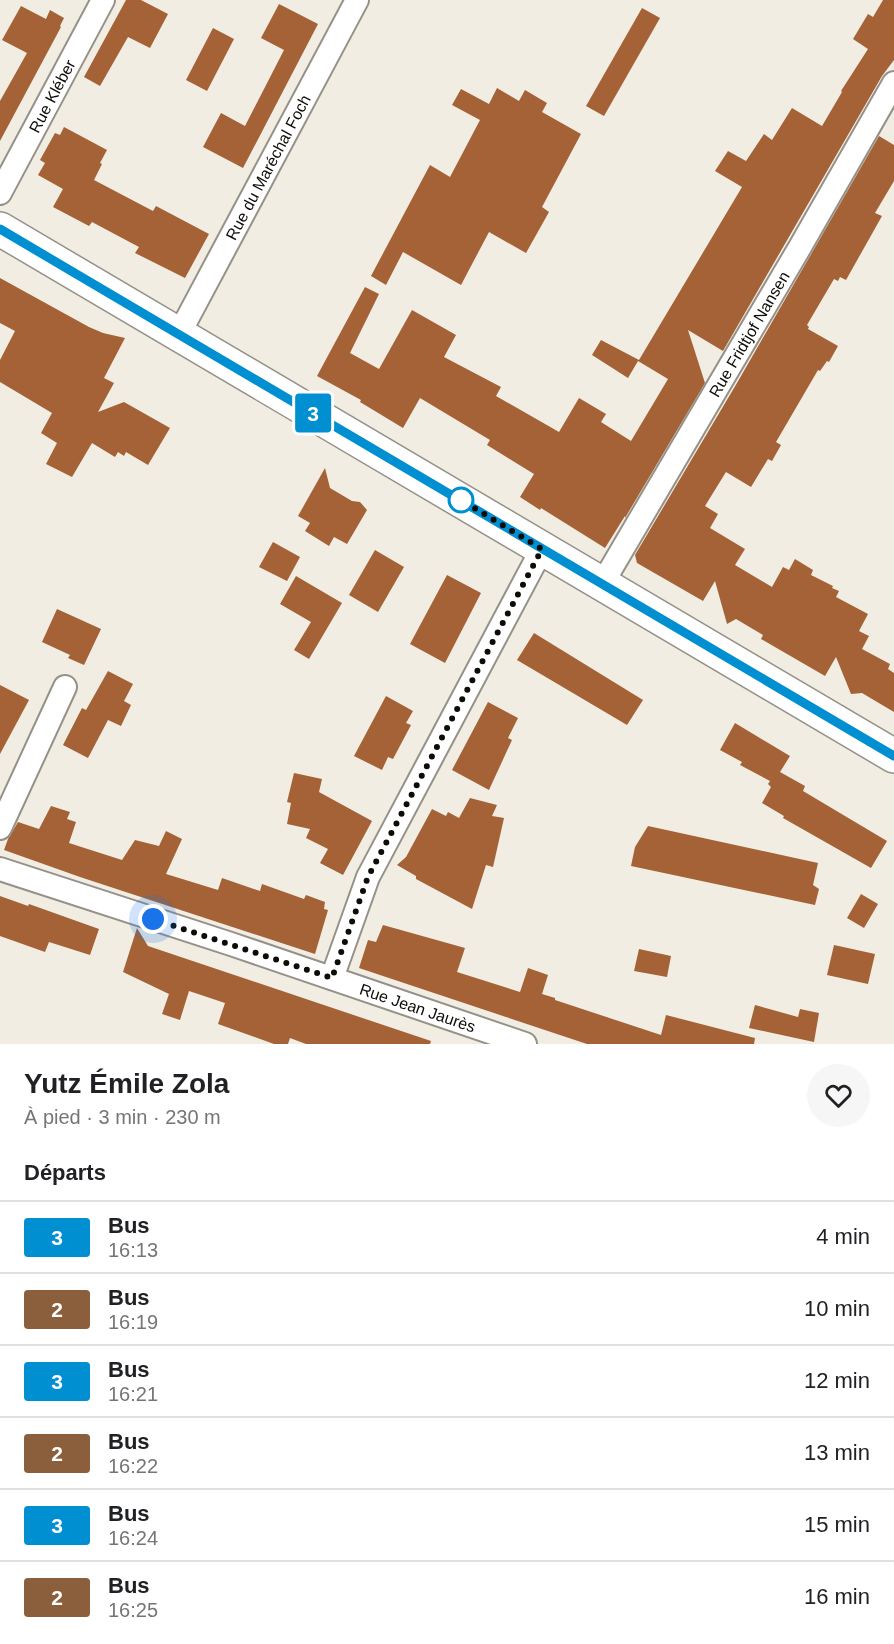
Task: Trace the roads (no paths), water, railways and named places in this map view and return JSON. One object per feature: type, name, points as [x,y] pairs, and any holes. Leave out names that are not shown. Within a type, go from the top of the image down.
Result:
[{"type":"main road","points":[[0,229],[894,756]]},
{"type":"street","name":"Rue Kléber","points":[[0,193],[103,0]]},
{"type":"street","name":"Rue du Maréchal Foch","points":[[179,334],[357,0]]},
{"type":"street","name":"Rue Fridtjof Nansen","points":[[602,584],[891,96]]},
{"type":"street","points":[[332,978],[368,877],[542,549]]},
{"type":"street","points":[[0,828],[65,687]]},
{"type":"street","name":"Rue Jean Jaurès","points":[[0,869],[231,944],[525,1044]]}]
